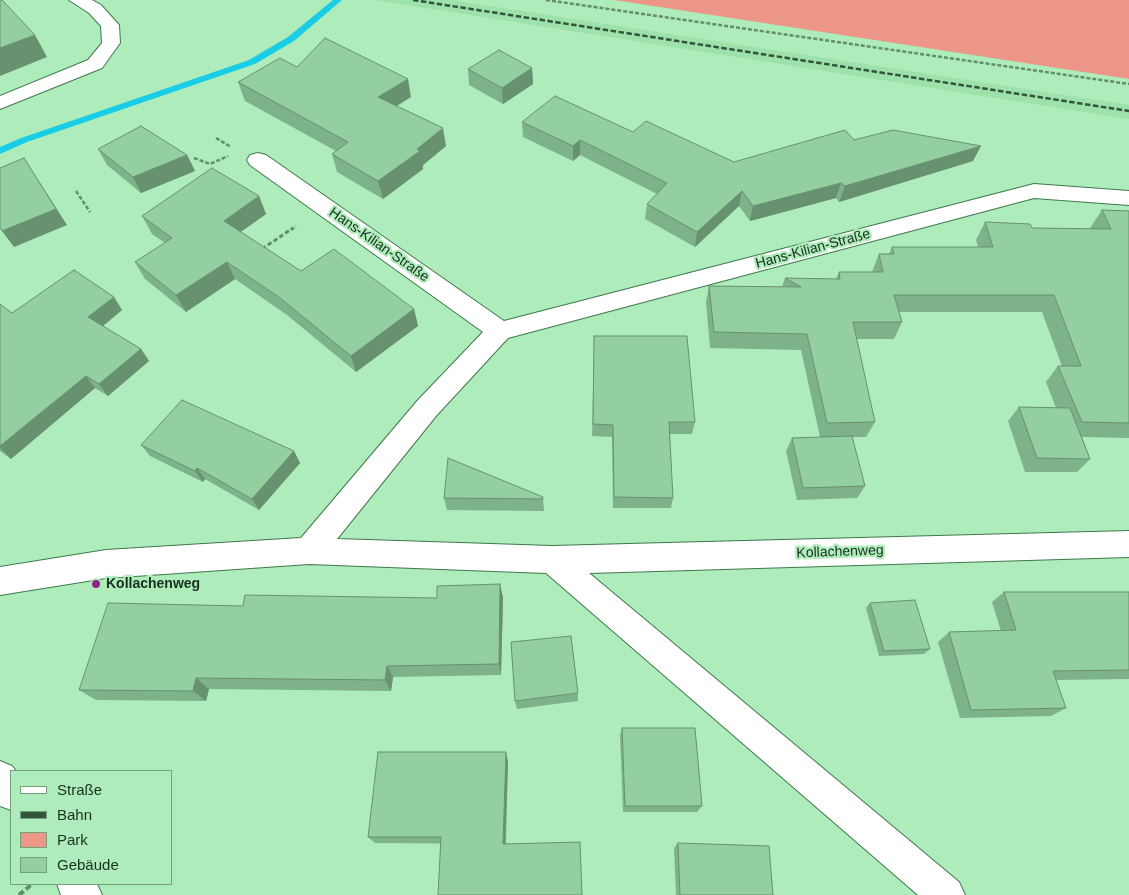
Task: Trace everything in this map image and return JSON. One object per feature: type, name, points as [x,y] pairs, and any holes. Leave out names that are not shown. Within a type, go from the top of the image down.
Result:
[{"type":"street","points":[[0,103],[95,64],[111,43],[110,26],[95,9],[78,0]]},
{"type":"street","name":"Hans-Kilian-Straße","points":[[258,160],[500,331],[1034,191],[1129,198]]},
{"type":"street","points":[[309,551],[427,408],[500,331]]},
{"type":"street","name":"Kollachenweg","points":[[0,581],[106,564],[309,551],[552,560],[1129,544]]},
{"type":"street","points":[[552,560],[946,895]]},
{"type":"street","points":[[0,778],[10,793]]},
{"type":"path","points":[[546,0],[717,23],[1129,84]]},
{"type":"path","points":[[76,191],[90,212]]},
{"type":"path","points":[[259,251],[324,206]]},
{"type":"path","points":[[20,895],[31,885]]},
{"type":"shaded area","points":[[375,0],[451,0],[1129,105],[1129,119]]},
{"type":"green space","points":[[614,0],[1129,0],[1129,79]]},
{"type":"building","points":[[0,0],[2,0],[35,35],[0,48]]},
{"type":"building","points":[[325,38],[408,79],[378,97],[443,128],[417,149],[420,151],[378,181],[332,154],[348,142],[238,82],[280,58],[297,67]]},
{"type":"building","points":[[499,50],[532,68],[502,88],[468,69]]},
{"type":"building","points":[[555,96],[633,132],[646,121],[734,162],[845,130],[854,140],[893,130],[981,146],[845,186],[841,183],[753,206],[742,191],[697,232],[647,204],[667,183],[580,140],[573,146],[522,122]]},
{"type":"building","points":[[141,126],[187,155],[133,177],[98,149]]},
{"type":"building","points":[[24,158],[56,209],[2,231],[0,228],[0,168]]},
{"type":"building","points":[[212,168],[259,196],[224,221],[301,271],[334,249],[414,309],[351,356],[280,298],[227,262],[176,295],[135,262],[172,238],[142,216]]},
{"type":"building","points":[[1102,210],[1129,211],[1129,423],[1082,422],[1058,366],[1081,366],[1054,295],[894,295],[902,322],[853,322],[875,422],[827,423],[807,334],[714,332],[709,286],[801,287],[785,278],[840,279],[839,272],[883,272],[879,254],[894,254],[892,247],[993,247],[985,222],[1030,224],[1032,228],[1111,229]]},
{"type":"building","points":[[74,270],[114,297],[88,317],[141,349],[99,384],[86,376],[0,446],[0,304],[12,313]]},
{"type":"building","points":[[594,336],[687,336],[695,422],[669,422],[673,498],[614,497],[613,425],[593,424]]},
{"type":"building","points":[[182,400],[294,451],[252,499],[197,468],[195,471],[141,445]]},
{"type":"building","points":[[1019,407],[1070,408],[1090,459],[1037,458]]},
{"type":"building","points":[[852,436],[865,486],[803,488],[792,438]]},
{"type":"building","points":[[448,458],[543,497],[543,499],[444,498]]},
{"type":"building","points":[[500,584],[499,664],[387,666],[385,680],[196,678],[193,691],[79,690],[108,603],[243,606],[245,595],[437,598],[437,586]]},
{"type":"building","points":[[1004,592],[1129,592],[1129,670],[1053,671],[1066,708],[971,710],[949,632],[1016,630]]},
{"type":"building","points":[[915,600],[930,649],[884,651],[870,603]]},
{"type":"building","points":[[571,636],[578,693],[515,701],[511,642]]},
{"type":"building","points":[[622,728],[695,728],[702,806],[625,806]]},
{"type":"building","points":[[378,752],[506,752],[503,844],[580,842],[582,895],[438,895],[441,837],[368,837]]},
{"type":"building","points":[[678,843],[769,846],[773,895],[680,895]]},
{"type":"waterway","points":[[0,151],[24,140],[252,62],[291,39],[338,0]]},
{"type":"railway","points":[[413,0],[1129,111]]},
{"type":"place","name":"Kollachenweg","points":[[96,584]]}]
